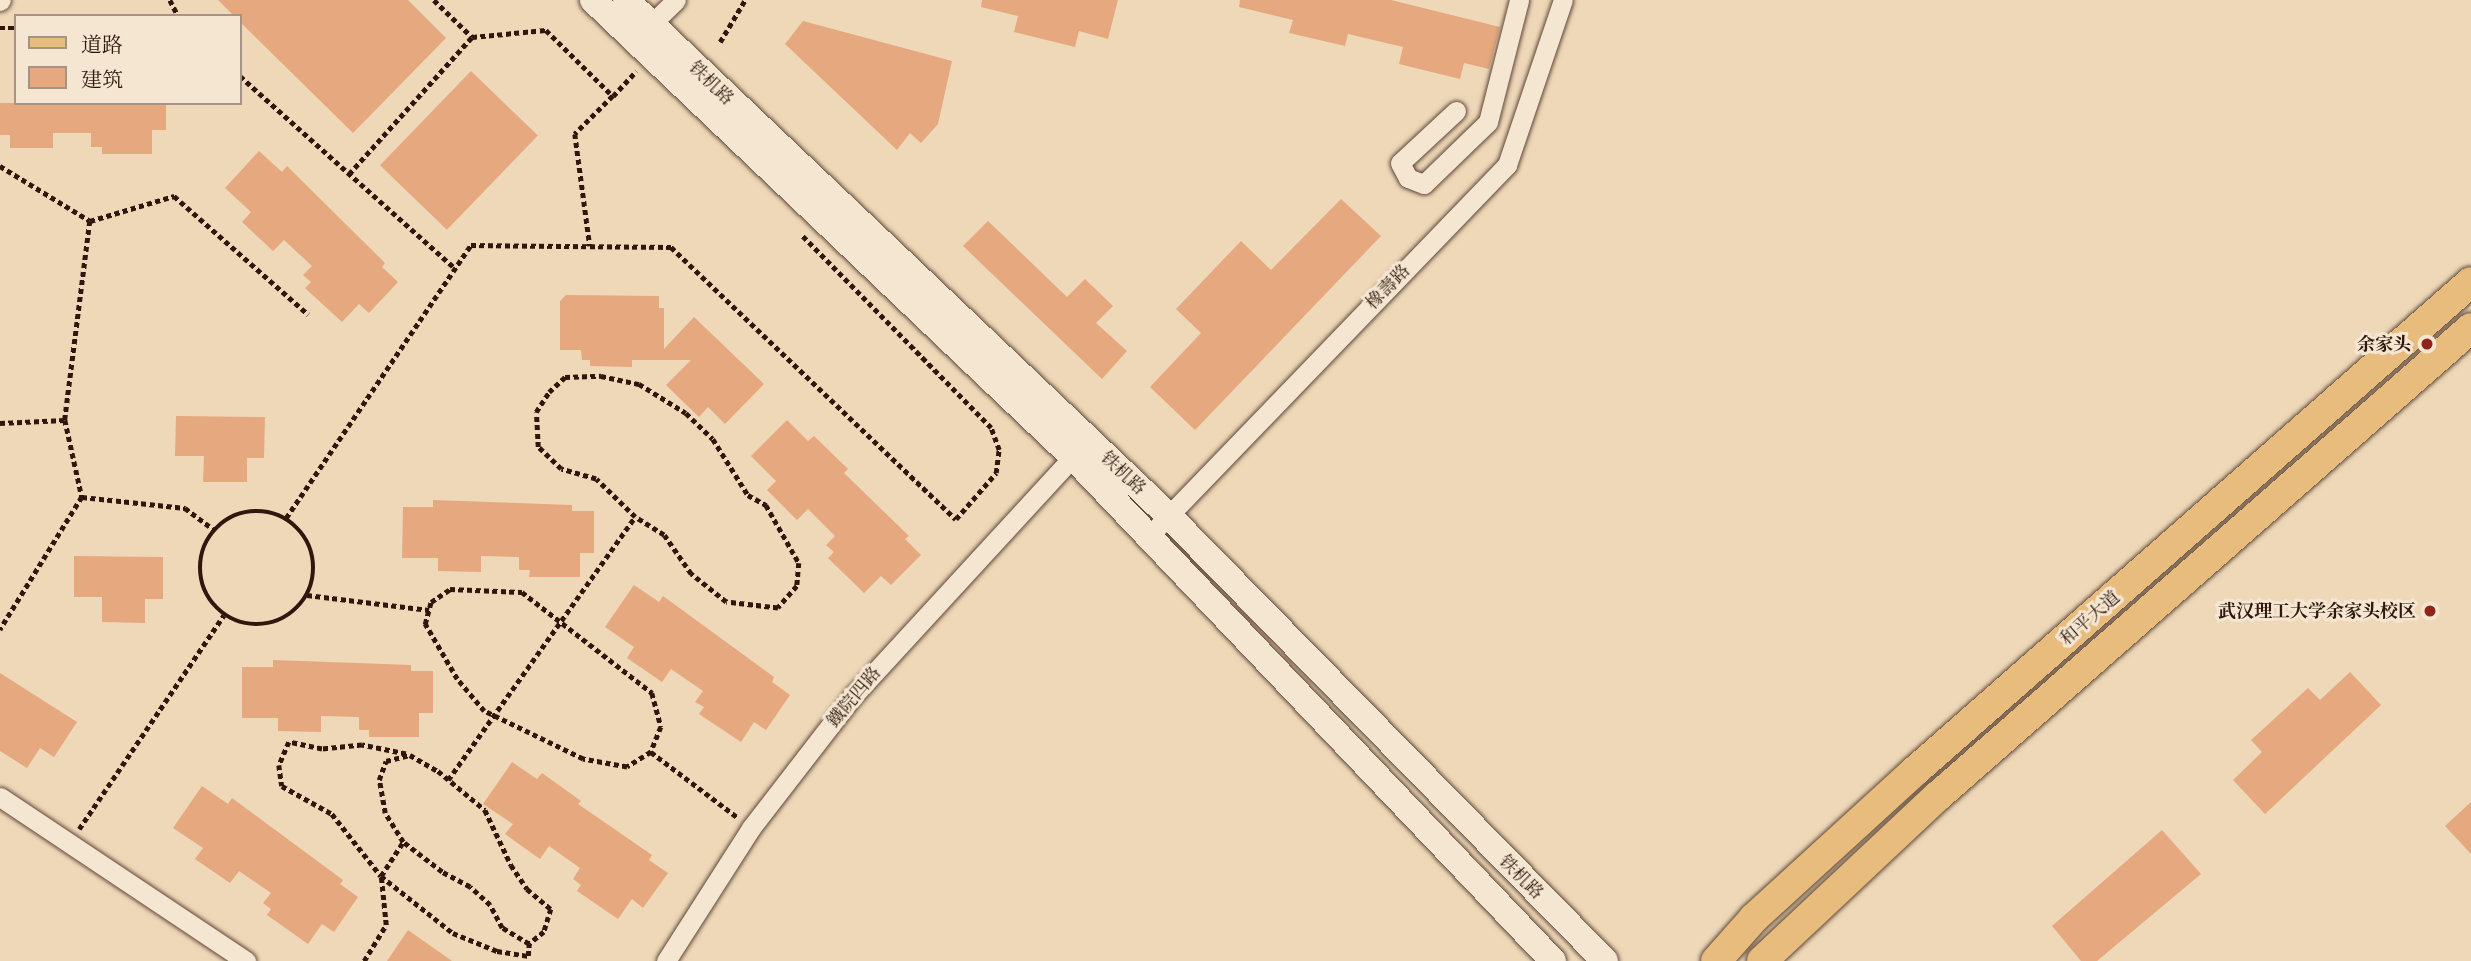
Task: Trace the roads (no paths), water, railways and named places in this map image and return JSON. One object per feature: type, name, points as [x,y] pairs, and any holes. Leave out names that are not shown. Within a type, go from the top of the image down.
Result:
[{"type":"main road","name":"铁机路","points":[[593,0],[1073,457],[1553,961]]},
{"type":"main road","name":"铁机路","points":[[626,0],[638,42],[1169,516],[1605,961]]},
{"type":"main road","name":"和平大道","points":[[1716,961],[1754,918],[1915,771],[2471,282]]},
{"type":"main road","name":"和平大道","points":[[1762,961],[1938,796],[2471,328]]},
{"type":"street","points":[[638,42],[676,0]]},
{"type":"street","points":[[1456,111],[1400,163],[1408,178],[1424,184],[1488,122],[1519,0]]},
{"type":"street","name":"橡壽路","points":[[1149,536],[1507,165],[1563,0]]},
{"type":"street","name":"鐵院四路","points":[[666,961],[751,828],[853,696],[1073,457]]},
{"type":"street","points":[[0,797],[246,961]]},
{"type":"place","name":"余家头","points":[[2427,344]]},
{"type":"place","name":"武汉理工大学余家头校区","points":[[2430,611]]}]
